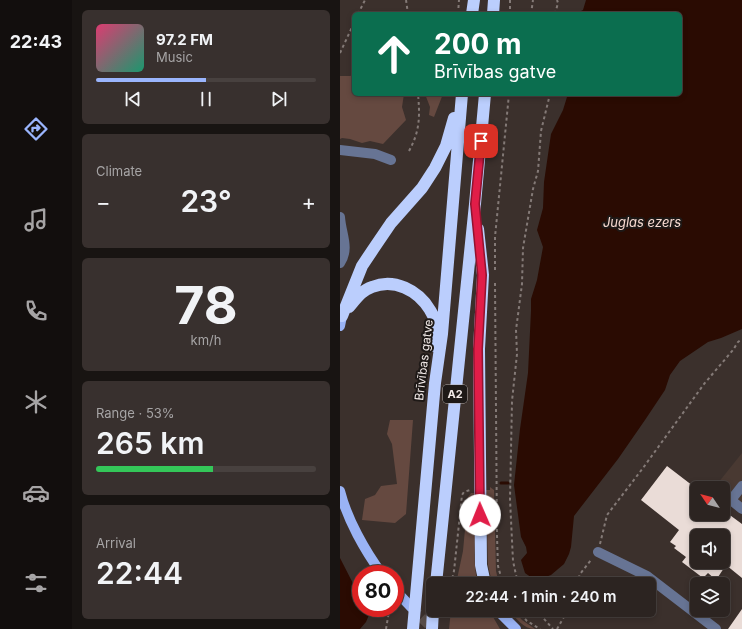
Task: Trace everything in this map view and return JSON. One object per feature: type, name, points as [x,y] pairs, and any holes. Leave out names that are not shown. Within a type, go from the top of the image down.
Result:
[{"type":"highway","points":[[472,12],[474,0]]},
{"type":"highway","points":[[493,12],[494,0]]},
{"type":"highway","points":[[341,321],[362,266],[391,223],[422,188],[435,168],[446,146],[460,96]]},
{"type":"highway","name":"Brīvības gatve","points":[[413,629],[435,383],[442,334],[461,96]]},
{"type":"highway","name":"A2","points":[[437,577],[485,96]]},
{"type":"highway","points":[[475,204],[482,275],[478,349],[481,565],[484,577]]},
{"type":"highway","points":[[341,321],[360,295],[372,287],[387,284],[403,286],[416,294],[426,303],[434,317],[435,341],[432,360],[435,383]]},
{"type":"highway","points":[[432,629],[433,617]]},
{"type":"main road","points":[[340,493],[364,550],[375,565]]},
{"type":"main road","points":[[404,600],[411,608]]},
{"type":"main road","points":[[501,617],[508,629]]},
{"type":"main road","points":[[504,617],[516,629]]},
{"type":"street","points":[[340,150],[375,154],[391,160]]},
{"type":"street","points":[[340,217],[346,251],[340,263]]},
{"type":"street","points":[[742,486],[731,500],[742,509]]},
{"type":"street","points":[[598,552],[647,576],[716,629]]},
{"type":"path","points":[[359,12],[365,0]]},
{"type":"path","points":[[406,0],[408,12]]},
{"type":"path","points":[[458,12],[459,0]]},
{"type":"path","points":[[510,0],[510,12]]},
{"type":"path","points":[[531,12],[533,0]]},
{"type":"path","points":[[556,12],[558,3],[557,0]]},
{"type":"path","points":[[340,53],[352,27]]},
{"type":"path","points":[[409,151],[416,139],[420,118],[418,96]]},
{"type":"path","points":[[495,273],[495,237],[509,96]]},
{"type":"path","points":[[516,577],[513,561],[510,499],[512,401],[517,354],[516,330],[522,284],[523,248],[533,189],[538,171],[541,131],[550,96]]},
{"type":"path","points":[[495,280],[498,566],[500,577]]},
{"type":"path","points":[[579,577],[598,552],[607,515],[704,384],[742,339]]},
{"type":"path","points":[[490,485],[497,484]]},
{"type":"path","points":[[453,577],[462,495],[464,492],[471,490]]},
{"type":"path","points":[[386,629],[388,617]]},
{"type":"path","points":[[523,617],[540,629]]},
{"type":"path","points":[[542,617],[553,629]]},
{"type":"path","points":[[557,629],[564,617]]},
{"type":"shaded area","points":[[340,76],[352,76],[352,96],[404,96],[402,107],[406,120],[383,144],[370,141],[362,143],[350,139],[340,139]]},
{"type":"shaded area","points":[[426,96],[442,96],[434,117],[429,115],[430,107]]},
{"type":"shaded area","points":[[390,420],[413,420],[406,514],[395,523],[362,520],[365,499],[375,495],[381,486],[397,484],[392,444],[387,434]]},
{"type":"shaded area","points":[[742,453],[742,513],[730,504],[730,481],[720,481]]},
{"type":"shaded area","points":[[490,487],[494,490],[497,577],[491,577],[488,565],[486,490],[490,490]]},
{"type":"shaded area","points":[[471,493],[475,493],[475,571],[476,577],[457,577],[463,551],[468,497]]},
{"type":"shaded area","points":[[450,617],[493,617],[500,629],[449,629]]},
{"type":"shaded area","points":[[515,617],[519,617],[535,629],[531,629],[523,625]]},
{"type":"water","name":"Juglas ezers","points":[[586,0],[742,0],[742,329],[708,342],[680,361],[670,375],[665,390],[645,420],[618,459],[574,516],[571,547],[564,564],[551,575],[546,577],[531,577],[525,573],[521,560],[527,553],[521,537],[514,485],[528,373],[531,299],[537,280],[543,247],[537,230],[543,208],[544,182],[551,134],[563,110],[567,96],[682,96],[682,12],[579,12],[583,10]]},
{"type":"water","points":[[340,558],[352,581],[352,617],[368,617],[360,629],[340,629]]},
{"type":"building","points":[[667,466],[690,484],[690,521],[730,521],[730,515],[742,524],[742,578],[730,568],[730,529],[690,529],[690,568],[682,562],[686,557],[674,548],[676,546],[670,542],[679,530],[641,500]]},
{"type":"building","points":[[691,569],[723,569],[718,577],[713,577],[708,573],[704,577],[702,577]]},
{"type":"building","points":[[742,609],[742,629],[728,629]]},
{"type":"waterway","points":[[501,483],[508,483]]},
{"type":"tunnel","points":[[411,607],[433,629]]},
{"type":"route","points":[[480,515],[478,349],[482,275],[475,204],[481,141]]}]
